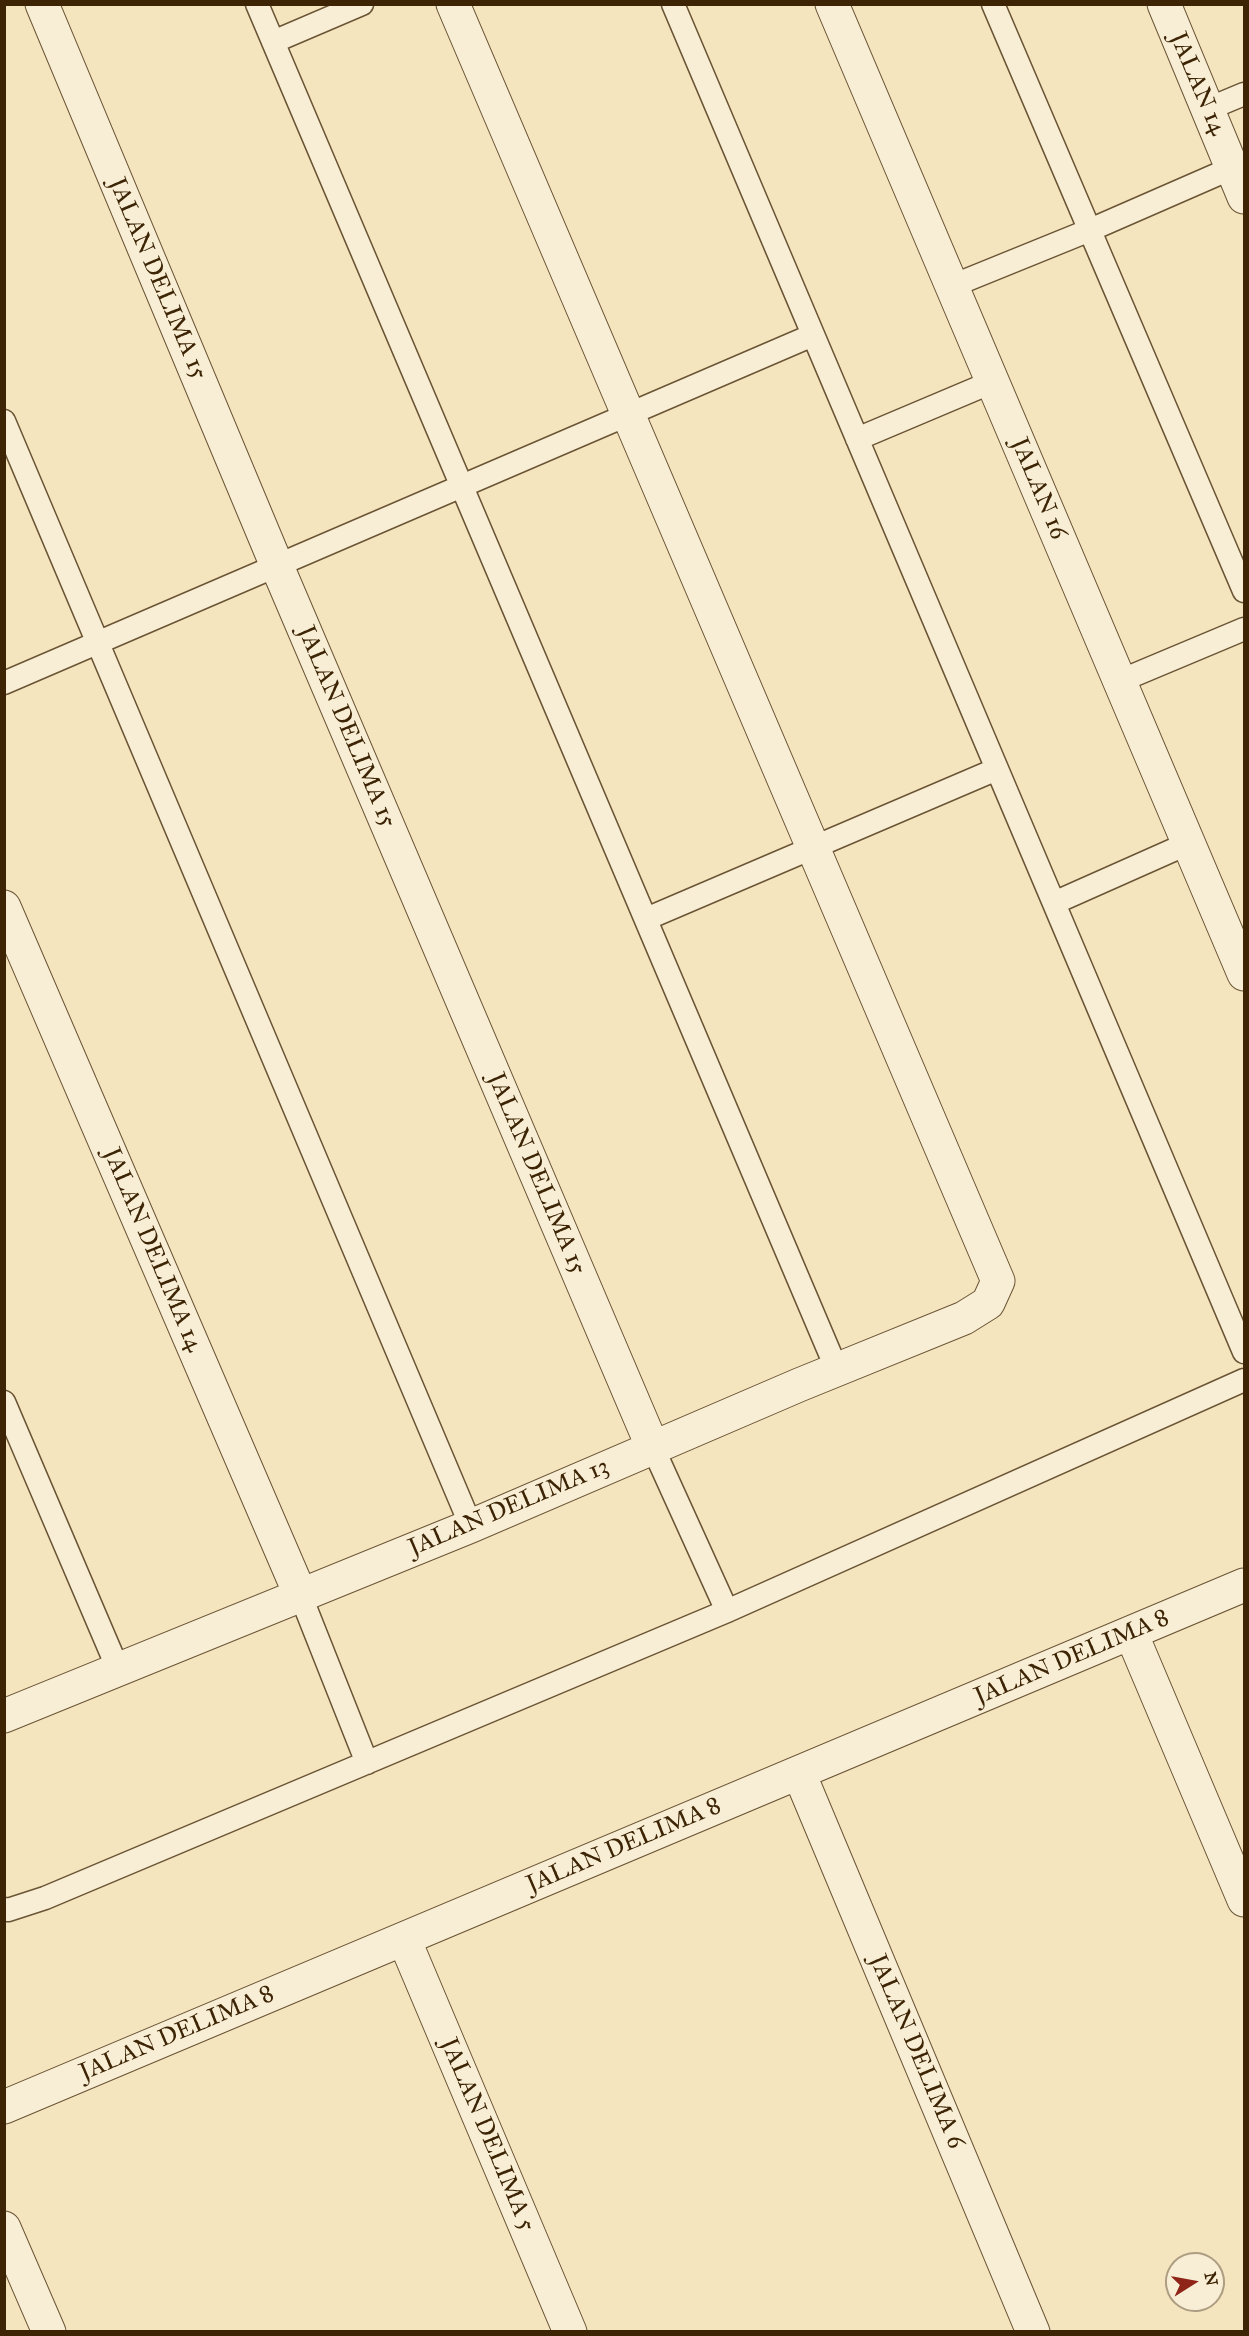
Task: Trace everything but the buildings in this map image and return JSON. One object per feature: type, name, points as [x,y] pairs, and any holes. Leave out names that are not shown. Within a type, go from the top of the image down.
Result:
[{"type":"street","name":"JALAN DELIMA 15","points":[[42,4],[277,566],[654,1448]]},
{"type":"street","points":[[453,4],[813,847]]},
{"type":"street","name":"JALAN 16","points":[[832,4],[1245,974]]},
{"type":"street","name":"JALAN 14","points":[[1164,4],[1238,183]]},
{"type":"street","name":"JALAN DELIMA 13","points":[[4,1716],[471,1526],[964,1318],[988,1303],[998,1281],[813,847]]},
{"type":"street","name":"JALAN DELIMA 14","points":[[4,907],[300,1594]]},
{"type":"street","name":"JALAN DELIMA 8","points":[[4,2107],[1245,1585]]},
{"type":"street","points":[[1131,1633],[1245,1900]]},
{"type":"street","name":"JALAN DELIMA 6","points":[[799,1773],[1033,2331]]},
{"type":"street","name":"JALAN DELIMA 5","points":[[404,1939],[570,2331]]},
{"type":"street","points":[[4,2228],[49,2331]]},
{"type":"lane","points":[[257,4],[837,1370]]},
{"type":"lane","points":[[273,42],[362,4]]},
{"type":"lane","points":[[673,4],[1245,1352]]},
{"type":"lane","points":[[993,4],[1245,591]]},
{"type":"lane","points":[[1208,109],[1245,94]]},
{"type":"lane","points":[[952,286],[1090,230],[1238,183]]},
{"type":"lane","points":[[4,683],[813,335]]},
{"type":"lane","points":[[857,439],[992,382]]},
{"type":"lane","points":[[4,421],[471,1526]]},
{"type":"lane","points":[[1120,681],[1245,629]]},
{"type":"lane","points":[[646,919],[997,769]]},
{"type":"lane","points":[[1054,903],[1189,843]]},
{"type":"lane","points":[[4,1909],[8,1910],[45,1898],[726,1611],[1245,1380]]},
{"type":"lane","points":[[4,1402],[118,1669]]},
{"type":"lane","points":[[654,1448],[726,1611]]},
{"type":"lane","points":[[300,1594],[367,1763]]}]
